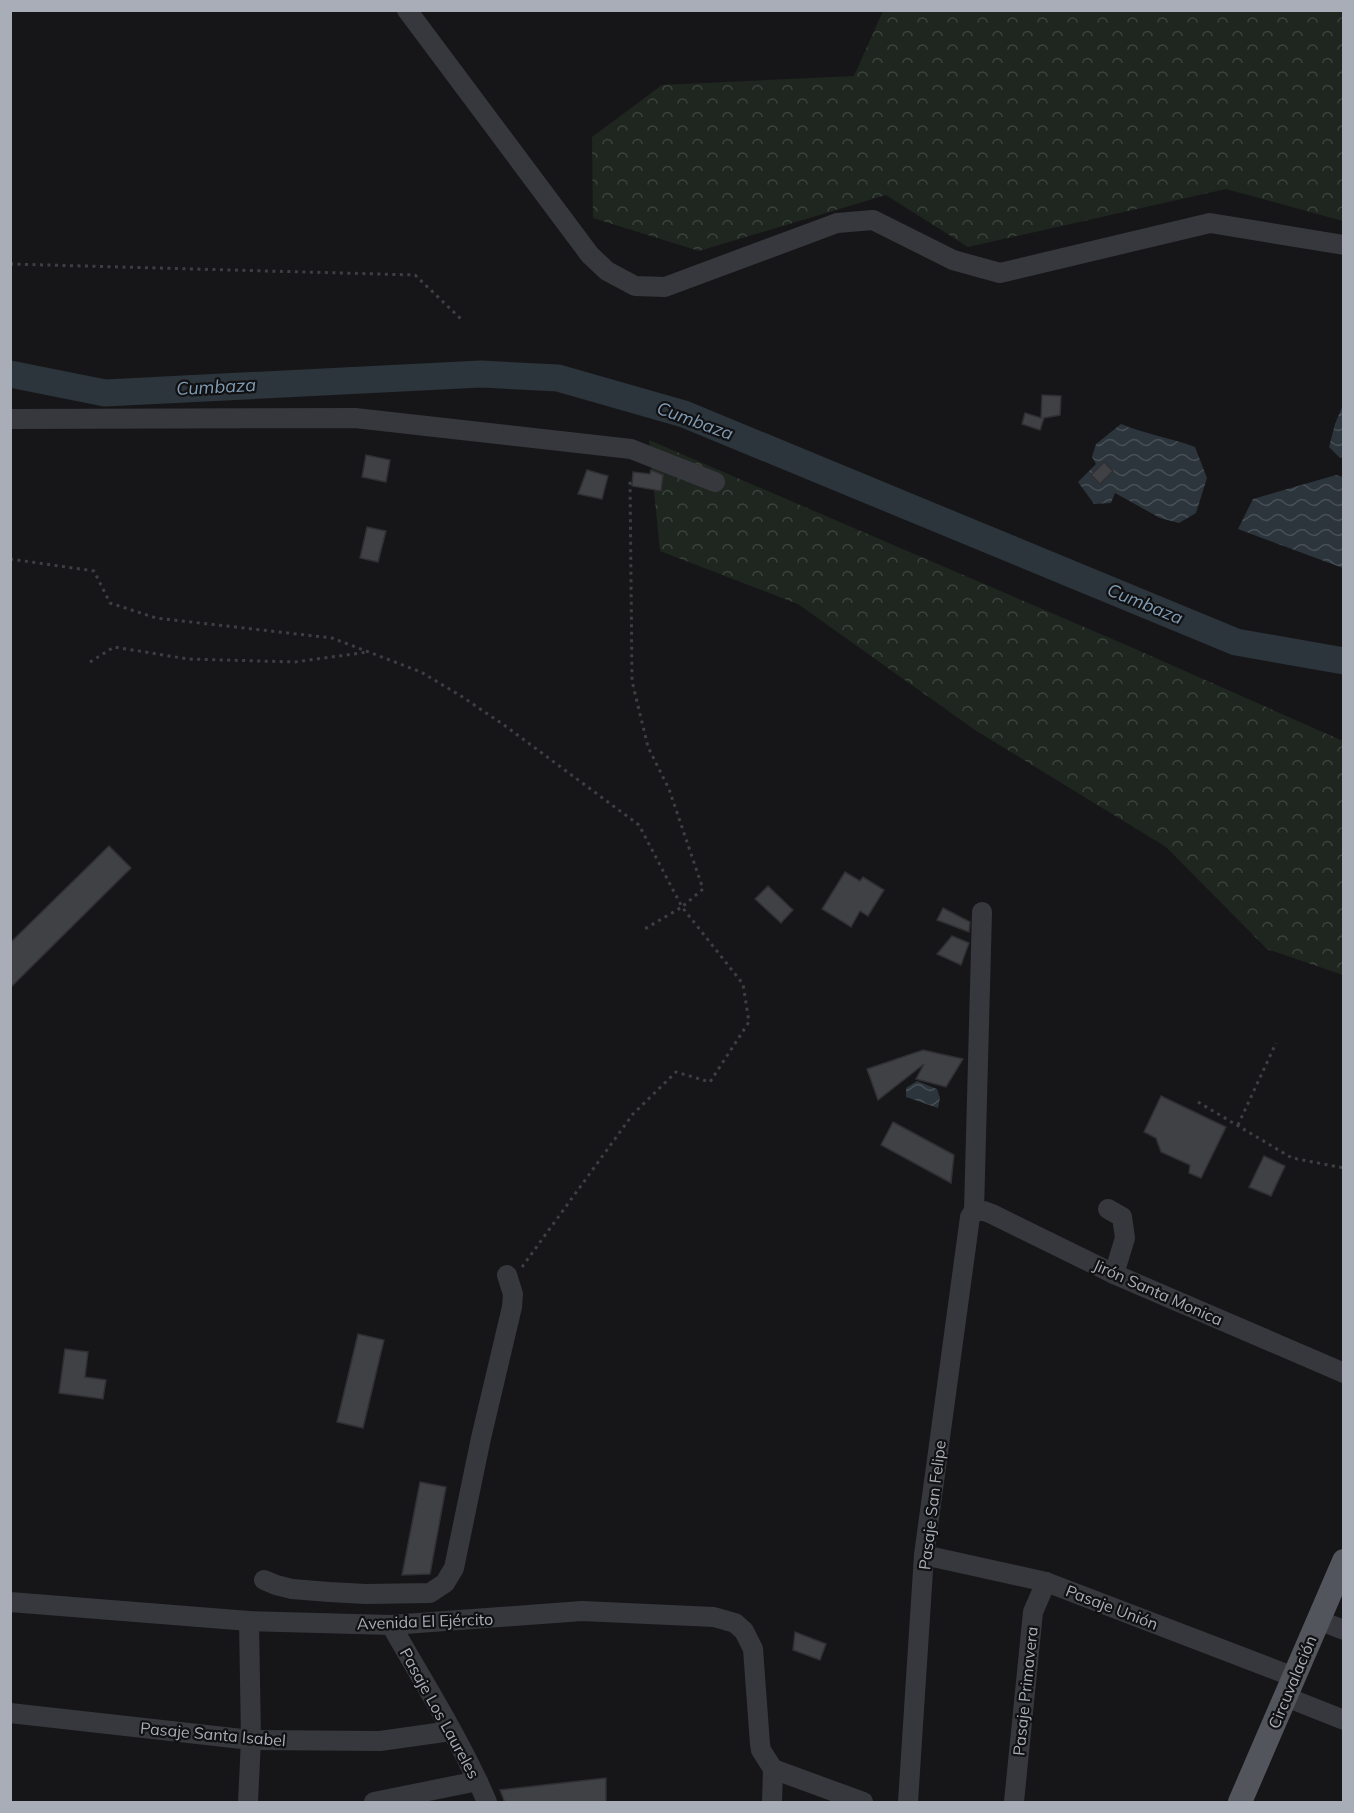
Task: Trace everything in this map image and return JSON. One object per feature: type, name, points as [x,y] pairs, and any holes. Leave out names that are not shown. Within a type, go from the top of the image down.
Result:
[{"type":"main road","name":"Circuvalación","points":[[1240,1803],[1344,1560]]},
{"type":"street","points":[[407,10],[590,255],[607,271],[634,285],[665,287],[837,223],[873,220],[952,260],[1000,273],[1210,223],[1344,245]]},
{"type":"street","points":[[10,419],[355,418],[631,449],[715,482]]},
{"type":"street","name":"Pasaje San Felipe","points":[[908,1803],[924,1555],[970,1216],[974,1211],[982,912]]},
{"type":"street","points":[[1108,1209],[1122,1217],[1125,1238],[1114,1274]]},
{"type":"street","name":"Jirón Santa Monica","points":[[974,1211],[993,1214],[1114,1274],[1344,1373]]},
{"type":"street","points":[[264,1580],[292,1589],[366,1594],[430,1593],[446,1583],[453,1568],[480,1438],[513,1307],[513,1294],[507,1275]]},
{"type":"street","name":"Pasaje Unión","points":[[924,1555],[1046,1582],[1290,1687],[1344,1720]]},
{"type":"street","name":"Pasaje Primavera","points":[[1014,1803],[1032,1612],[1046,1582]]},
{"type":"street","name":"Avenida El Ejército","points":[[10,1602],[249,1621],[391,1625],[582,1611],[714,1617],[735,1623],[744,1631],[753,1648],[760,1744],[761,1750],[773,1769]]},
{"type":"street","points":[[1318,1620],[1344,1630]]},
{"type":"street","points":[[248,1803],[251,1740],[249,1621]]},
{"type":"street","name":"Pasaje Los Laureles","points":[[391,1625],[478,1781],[487,1803]]},
{"type":"street","name":"Pasaje Santa Isabel","points":[[10,1713],[251,1740],[380,1741],[451,1731]]},
{"type":"street","points":[[772,1803],[773,1769],[863,1803]]},
{"type":"street","points":[[374,1803],[478,1781]]},
{"type":"path","points":[[10,264],[415,275],[461,319]]},
{"type":"path","points":[[630,478],[632,681],[648,747],[669,789],[703,889],[682,907],[643,930]]},
{"type":"path","points":[[10,559],[94,571],[110,603],[156,618],[332,638],[421,672],[504,725],[639,825],[682,907],[743,984],[749,1022],[710,1082],[676,1071],[633,1114],[522,1267],[507,1275]]},
{"type":"path","points":[[90,663],[114,647],[189,659],[284,662],[368,652]]},
{"type":"path","points":[[1238,1126],[1276,1043]]},
{"type":"path","points":[[1198,1102],[1292,1158],[1344,1168]]},
{"type":"green space","points":[[883,11],[1343,11],[1343,221],[1226,189],[968,247],[886,195],[699,251],[593,218],[592,137],[662,85],[854,76]]},
{"type":"green space","points":[[649,440],[1343,741],[1343,975],[1267,949],[1166,847],[975,730],[798,604],[660,551]]},
{"type":"water","points":[[1343,405],[1344,458],[1340,458],[1329,447]]},
{"type":"water","points":[[1121,424],[1195,447],[1207,478],[1196,513],[1179,523],[1160,518],[1115,493],[1111,503],[1094,504],[1078,482],[1096,464],[1092,457],[1096,444]]},
{"type":"water","points":[[1336,475],[1343,477],[1343,568],[1238,529],[1253,499]]},
{"type":"water","points":[[917,1081],[937,1089],[940,1098],[938,1108],[906,1097],[906,1088]]},
{"type":"building","points":[[1042,395],[1061,396],[1060,415],[1044,418],[1040,430],[1022,424],[1025,413],[1041,418]]},
{"type":"building","points":[[366,455],[390,460],[386,482],[362,477]]},
{"type":"building","points":[[1104,462],[1113,471],[1100,484],[1091,475]]},
{"type":"building","points":[[587,470],[608,476],[602,499],[578,494]]},
{"type":"building","points":[[651,470],[663,475],[661,491],[632,486],[633,472],[650,474]]},
{"type":"building","points":[[367,527],[386,531],[378,562],[360,558]]},
{"type":"building","points":[[109,846],[131,868],[10,988],[10,943]]},
{"type":"building","points":[[845,872],[860,881],[863,877],[884,890],[868,916],[860,911],[851,927],[822,909]]},
{"type":"building","points":[[768,886],[793,910],[781,923],[755,899]]},
{"type":"building","points":[[943,908],[970,922],[969,932],[937,920]]},
{"type":"building","points":[[952,936],[969,943],[961,965],[937,954]]},
{"type":"building","points":[[923,1050],[963,1059],[946,1087],[916,1079],[924,1064],[878,1100],[867,1069]]},
{"type":"building","points":[[1161,1096],[1226,1127],[1201,1178],[1189,1173],[1190,1165],[1161,1152],[1156,1138],[1144,1132]]},
{"type":"building","points":[[893,1122],[954,1155],[951,1183],[881,1145]]},
{"type":"building","points":[[1264,1156],[1285,1166],[1271,1196],[1249,1187]]},
{"type":"building","points":[[358,1334],[384,1340],[363,1428],[337,1422]]},
{"type":"building","points":[[65,1349],[88,1352],[85,1377],[106,1380],[103,1399],[59,1393]]},
{"type":"building","points":[[420,1482],[446,1487],[430,1574],[402,1575]]},
{"type":"building","points":[[795,1632],[826,1644],[820,1660],[793,1650]]},
{"type":"building","points":[[606,1778],[606,1803],[505,1803],[500,1790]]},
{"type":"waterway","name":"Cumbaza","points":[[10,374],[105,393],[481,374],[558,378],[684,414],[1236,642],[1344,661]]}]
